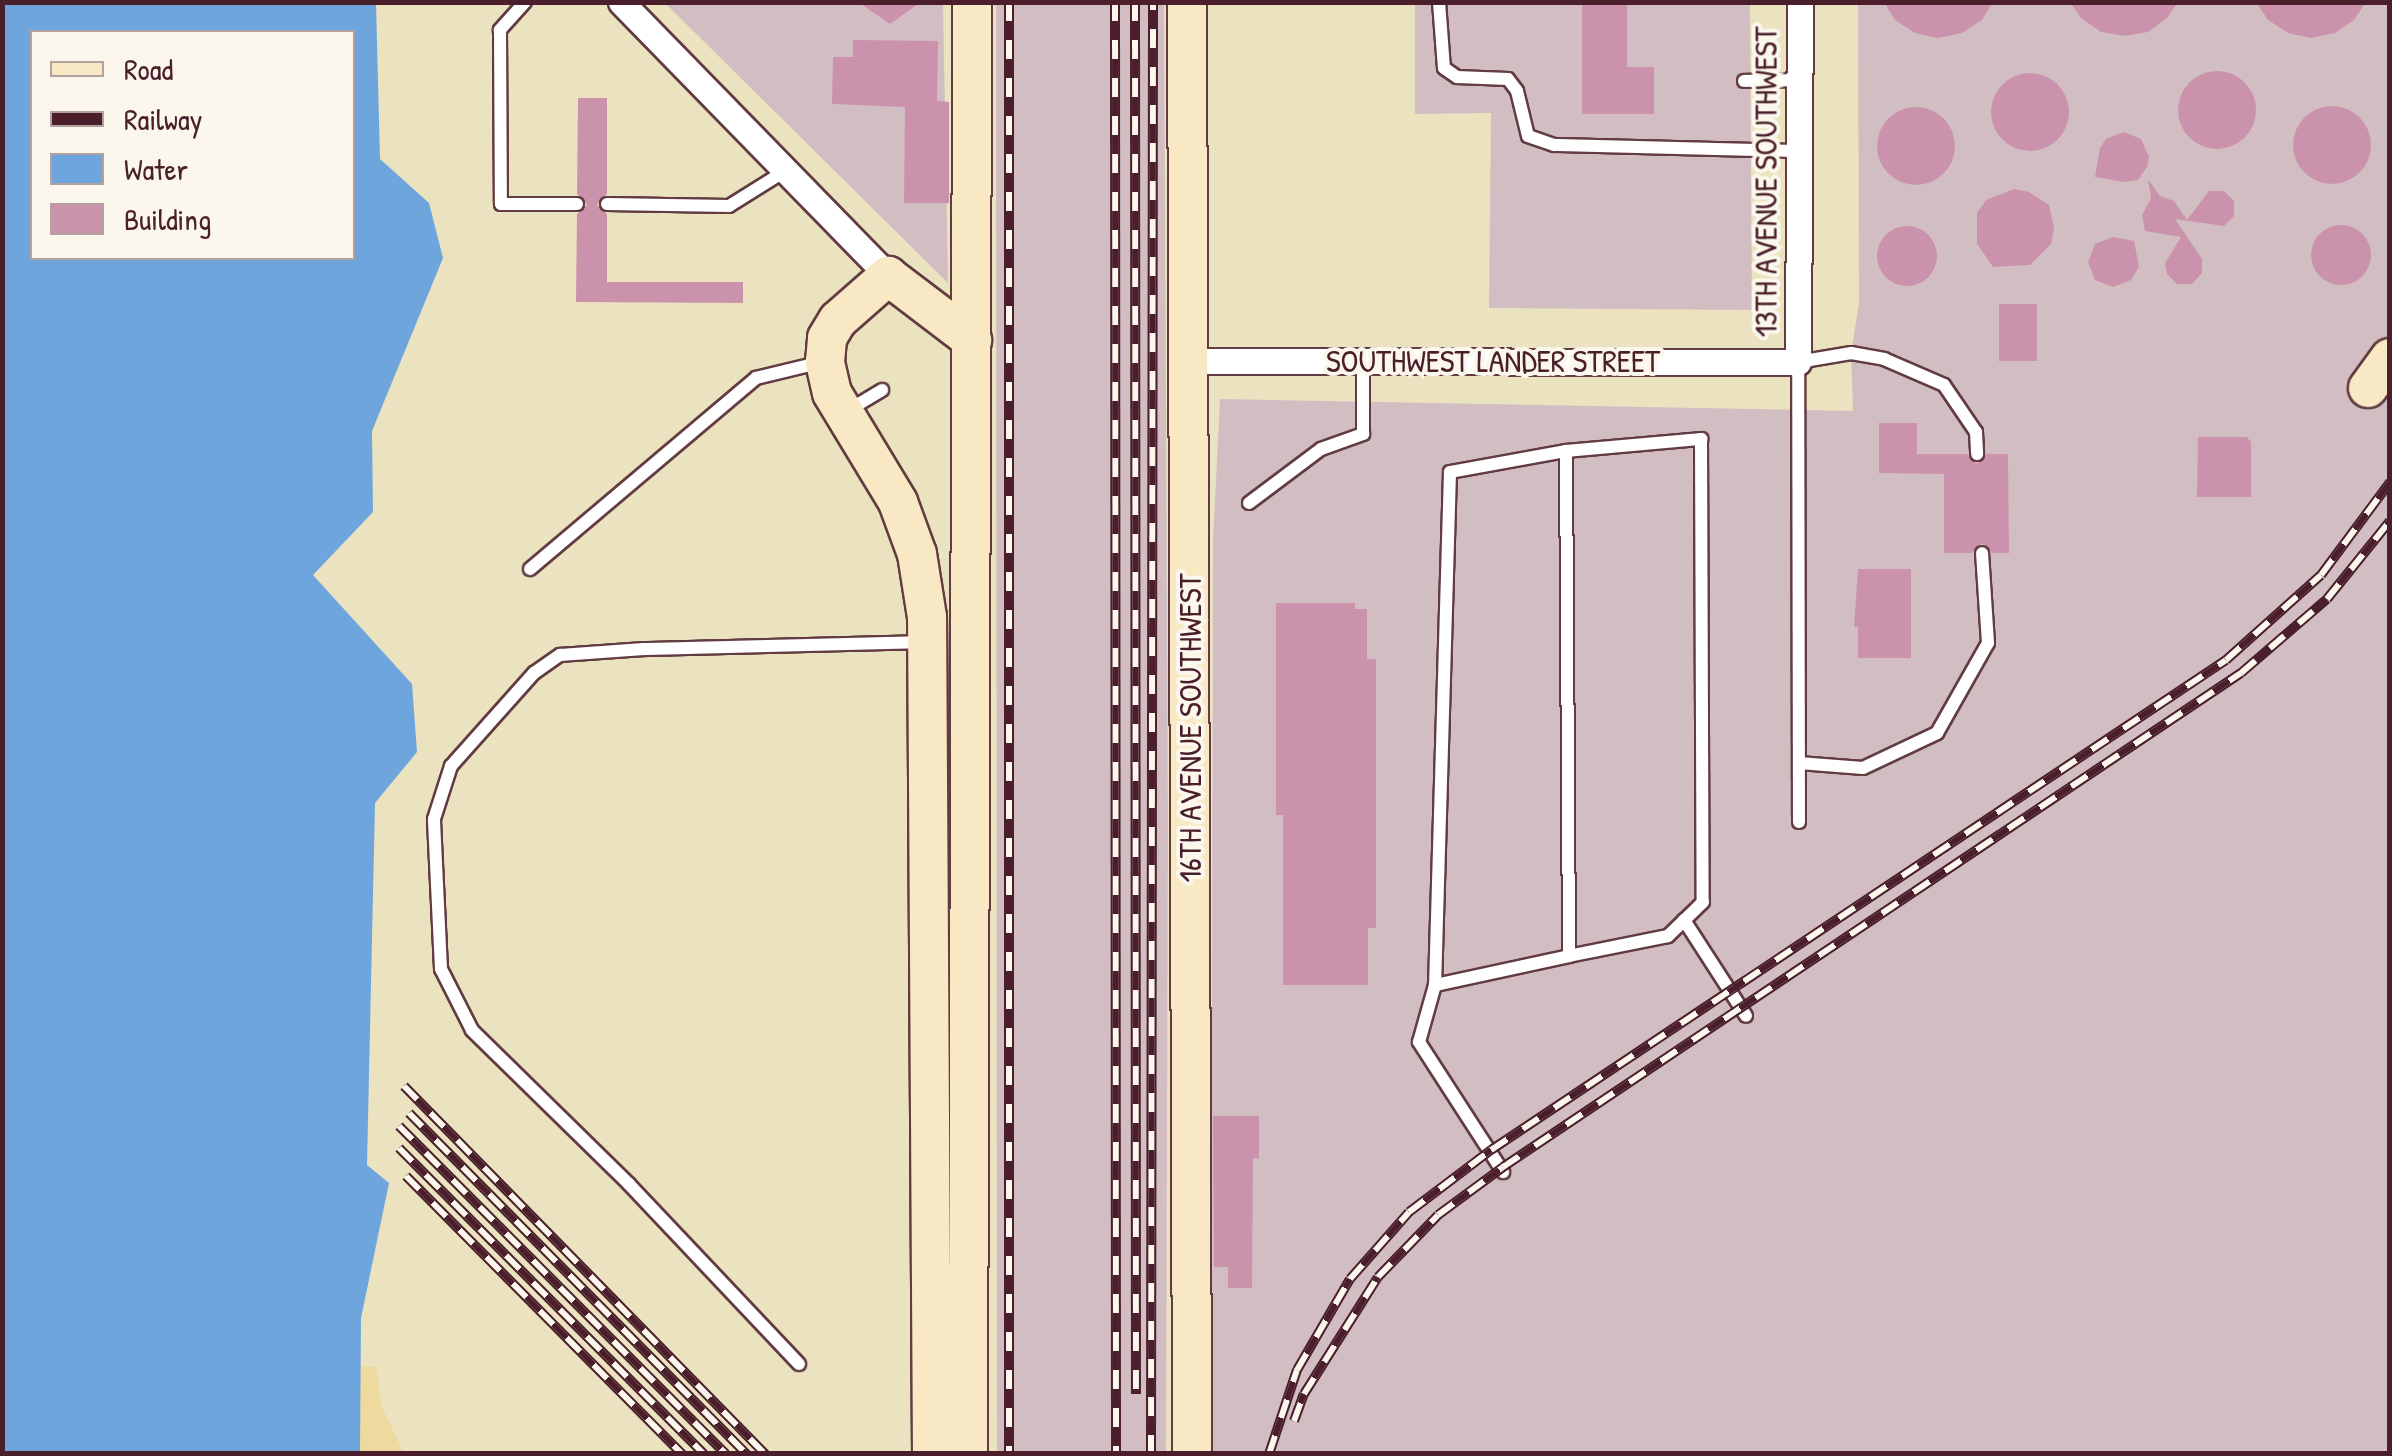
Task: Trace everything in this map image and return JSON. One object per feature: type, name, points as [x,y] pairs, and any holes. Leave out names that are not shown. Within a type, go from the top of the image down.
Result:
[{"type":"street","points":[[621,2],[888,276],[972,340]]},
{"type":"street","points":[[968,1454],[972,1298],[972,2]]},
{"type":"street","name":"16TH AVENUE SOUTHWEST","points":[[1187,2],[1192,1454]]},
{"type":"street","name":"13TH AVENUE SOUTHWEST","points":[[1798,362],[1800,2]]},
{"type":"street","points":[[888,276],[838,320],[827,338],[825,362],[832,392],[904,519],[916,554],[929,641],[932,1454]]},
{"type":"street","name":"SOUTHWEST LANDER STREET","points":[[1188,361],[1798,362]]},
{"type":"lane","points":[[525,2],[500,30],[500,204],[577,204]]},
{"type":"lane","points":[[1439,2],[1444,68],[1456,78],[1508,79],[1518,90],[1528,136],[1554,145],[1799,152]]},
{"type":"lane","points":[[1744,81],[1800,80]]},
{"type":"lane","points":[[608,204],[729,206],[786,171]]},
{"type":"lane","points":[[1799,822],[1798,362],[1852,353],[1884,358],[1944,385],[1976,432],[1977,454]]},
{"type":"lane","points":[[1250,503],[1321,449],[1363,434],[1363,360]]},
{"type":"lane","points":[[530,569],[756,378],[825,362]]},
{"type":"lane","points":[[845,412],[882,390]]},
{"type":"lane","points":[[1435,985],[1668,936],[1703,902],[1702,439],[1566,451],[1450,472],[1435,985],[1420,1042],[1502,1172]]},
{"type":"lane","points":[[1566,451],[1569,956]]},
{"type":"lane","points":[[1799,763],[1863,768],[1937,733],[1988,644],[1982,553]]},
{"type":"lane","points":[[799,1364],[628,1184],[472,1030],[441,968],[434,819],[450,766],[534,673],[560,655],[929,641]]},
{"type":"lane","points":[[1684,920],[1746,1016]]},
{"type":"shaded area","points":[[665,3],[943,3],[948,283]]},
{"type":"shaded area","points":[[996,3],[1164,3],[1166,1453],[997,1453]]},
{"type":"shaded area","points":[[1415,3],[1750,3],[1752,310],[1489,308],[1491,113],[1415,114]]},
{"type":"shaded area","points":[[1858,3],[2389,3],[2389,1453],[1211,1454],[1213,541],[1220,399],[1853,411],[1851,353],[1859,304]]},
{"type":"sand","points":[[360,1366],[376,1367],[382,1407],[404,1453],[360,1454]]},
{"type":"water","points":[[3,2],[376,3],[380,159],[429,203],[443,258],[372,431],[373,512],[313,575],[412,684],[417,752],[375,803],[367,1165],[389,1183],[361,1318],[360,1453],[3,1453]]},
{"type":"building","points":[[858,2],[921,2],[890,24]]},
{"type":"building","points":[[1582,2],[1627,2],[1627,67],[1654,67],[1654,114],[1582,114]]},
{"type":"building","points":[[1884,2],[1993,2],[1982,20],[1962,33],[1938,38],[1915,33],[1895,20]]},
{"type":"building","points":[[2070,2],[2178,2],[2167,18],[2148,32],[2124,36],[2101,32],[2081,18]]},
{"type":"building","points":[[2256,2],[2366,2],[2354,20],[2335,33],[2311,38],[2288,33],[2268,20]]},
{"type":"building","points":[[853,40],[938,41],[937,101],[949,102],[949,203],[904,203],[905,107],[832,104],[833,57],[853,57]]},
{"type":"building","points":[[2209,71],[2225,71],[2250,88],[2256,110],[2250,132],[2239,143],[2225,149],[2209,149],[2184,132],[2178,118],[2178,102],[2195,77]]},
{"type":"building","points":[[2022,73],[2038,73],[2063,90],[2069,112],[2063,134],[2052,145],[2038,151],[2022,151],[1997,134],[1991,120],[1991,104],[2008,79]]},
{"type":"building","points":[[578,98],[607,98],[607,194],[597,205],[607,214],[607,282],[743,282],[743,303],[576,302],[577,214],[587,205],[577,194]]},
{"type":"building","points":[[2324,106],[2340,106],[2365,123],[2371,145],[2365,167],[2354,178],[2340,184],[2324,184],[2299,167],[2293,153],[2293,137],[2310,112]]},
{"type":"building","points":[[1908,107],[1924,107],[1949,124],[1955,146],[1949,168],[1938,179],[1924,185],[1908,185],[1883,168],[1877,154],[1877,138],[1894,113]]},
{"type":"building","points":[[2124,132],[2141,139],[2149,157],[2147,167],[2138,180],[2095,177],[2100,148],[2106,139]]},
{"type":"building","points":[[2148,179],[2160,196],[2174,201],[2187,220],[2209,191],[2224,191],[2234,201],[2234,216],[2224,226],[2175,219],[2202,259],[2202,273],[2192,284],[2177,284],[2167,274],[2165,263],[2181,237],[2145,231],[2142,215],[2151,198]]},
{"type":"building","points":[[2014,189],[2029,192],[2049,205],[2054,228],[2051,244],[2030,265],[1993,267],[1977,244],[1977,213],[1986,200]]},
{"type":"building","points":[[2341,225],[2362,234],[2371,255],[2362,276],[2341,285],[2320,276],[2311,255],[2320,234]]},
{"type":"building","points":[[1907,226],[1929,234],[1937,256],[1929,278],[1907,286],[1885,278],[1877,256],[1885,234]]},
{"type":"building","points":[[2113,237],[2134,241],[2139,267],[2131,280],[2113,287],[2095,280],[2088,262],[2095,244]]},
{"type":"building","points":[[1999,304],[2037,304],[2037,361],[1999,361]]},
{"type":"building","points":[[1879,423],[1917,423],[1917,454],[1967,454],[1976,464],[1987,454],[2008,454],[2009,553],[1992,553],[1982,543],[1972,553],[1944,553],[1944,474],[1879,473]]},
{"type":"building","points":[[2198,437],[2247,437],[2251,442],[2251,497],[2197,497]]},
{"type":"building","points":[[1858,569],[1911,569],[1911,658],[1858,658],[1858,627],[1854,627]]},
{"type":"building","points":[[1276,603],[1355,603],[1355,609],[1367,609],[1367,659],[1376,659],[1376,928],[1368,928],[1368,985],[1283,985],[1283,815],[1276,815]]},
{"type":"building","points":[[1213,1116],[1259,1116],[1259,1159],[1253,1158],[1252,1288],[1228,1288],[1228,1267],[1214,1267]]},
{"type":"railway","points":[[1009,2],[1009,1454]]},
{"type":"railway","points":[[1115,2],[1116,1454]]},
{"type":"railway","points":[[1135,2],[1136,1394]]},
{"type":"railway","points":[[1151,1454],[1153,2]]},
{"type":"railway","points":[[1269,1454],[1297,1370],[1350,1279],[1409,1212],[1491,1150],[2226,660],[2321,575],[2390,482]]},
{"type":"railway","points":[[1294,1421],[1304,1394],[1378,1277],[1438,1215],[1503,1167],[2241,673],[2327,599],[2390,521]]},
{"type":"railway","points":[[404,1086],[765,1454]]},
{"type":"railway","points":[[409,1113],[747,1454]]},
{"type":"railway","points":[[399,1126],[726,1454]]},
{"type":"railway","points":[[399,1148],[704,1454]]},
{"type":"railway","points":[[406,1176],[682,1454]]}]
